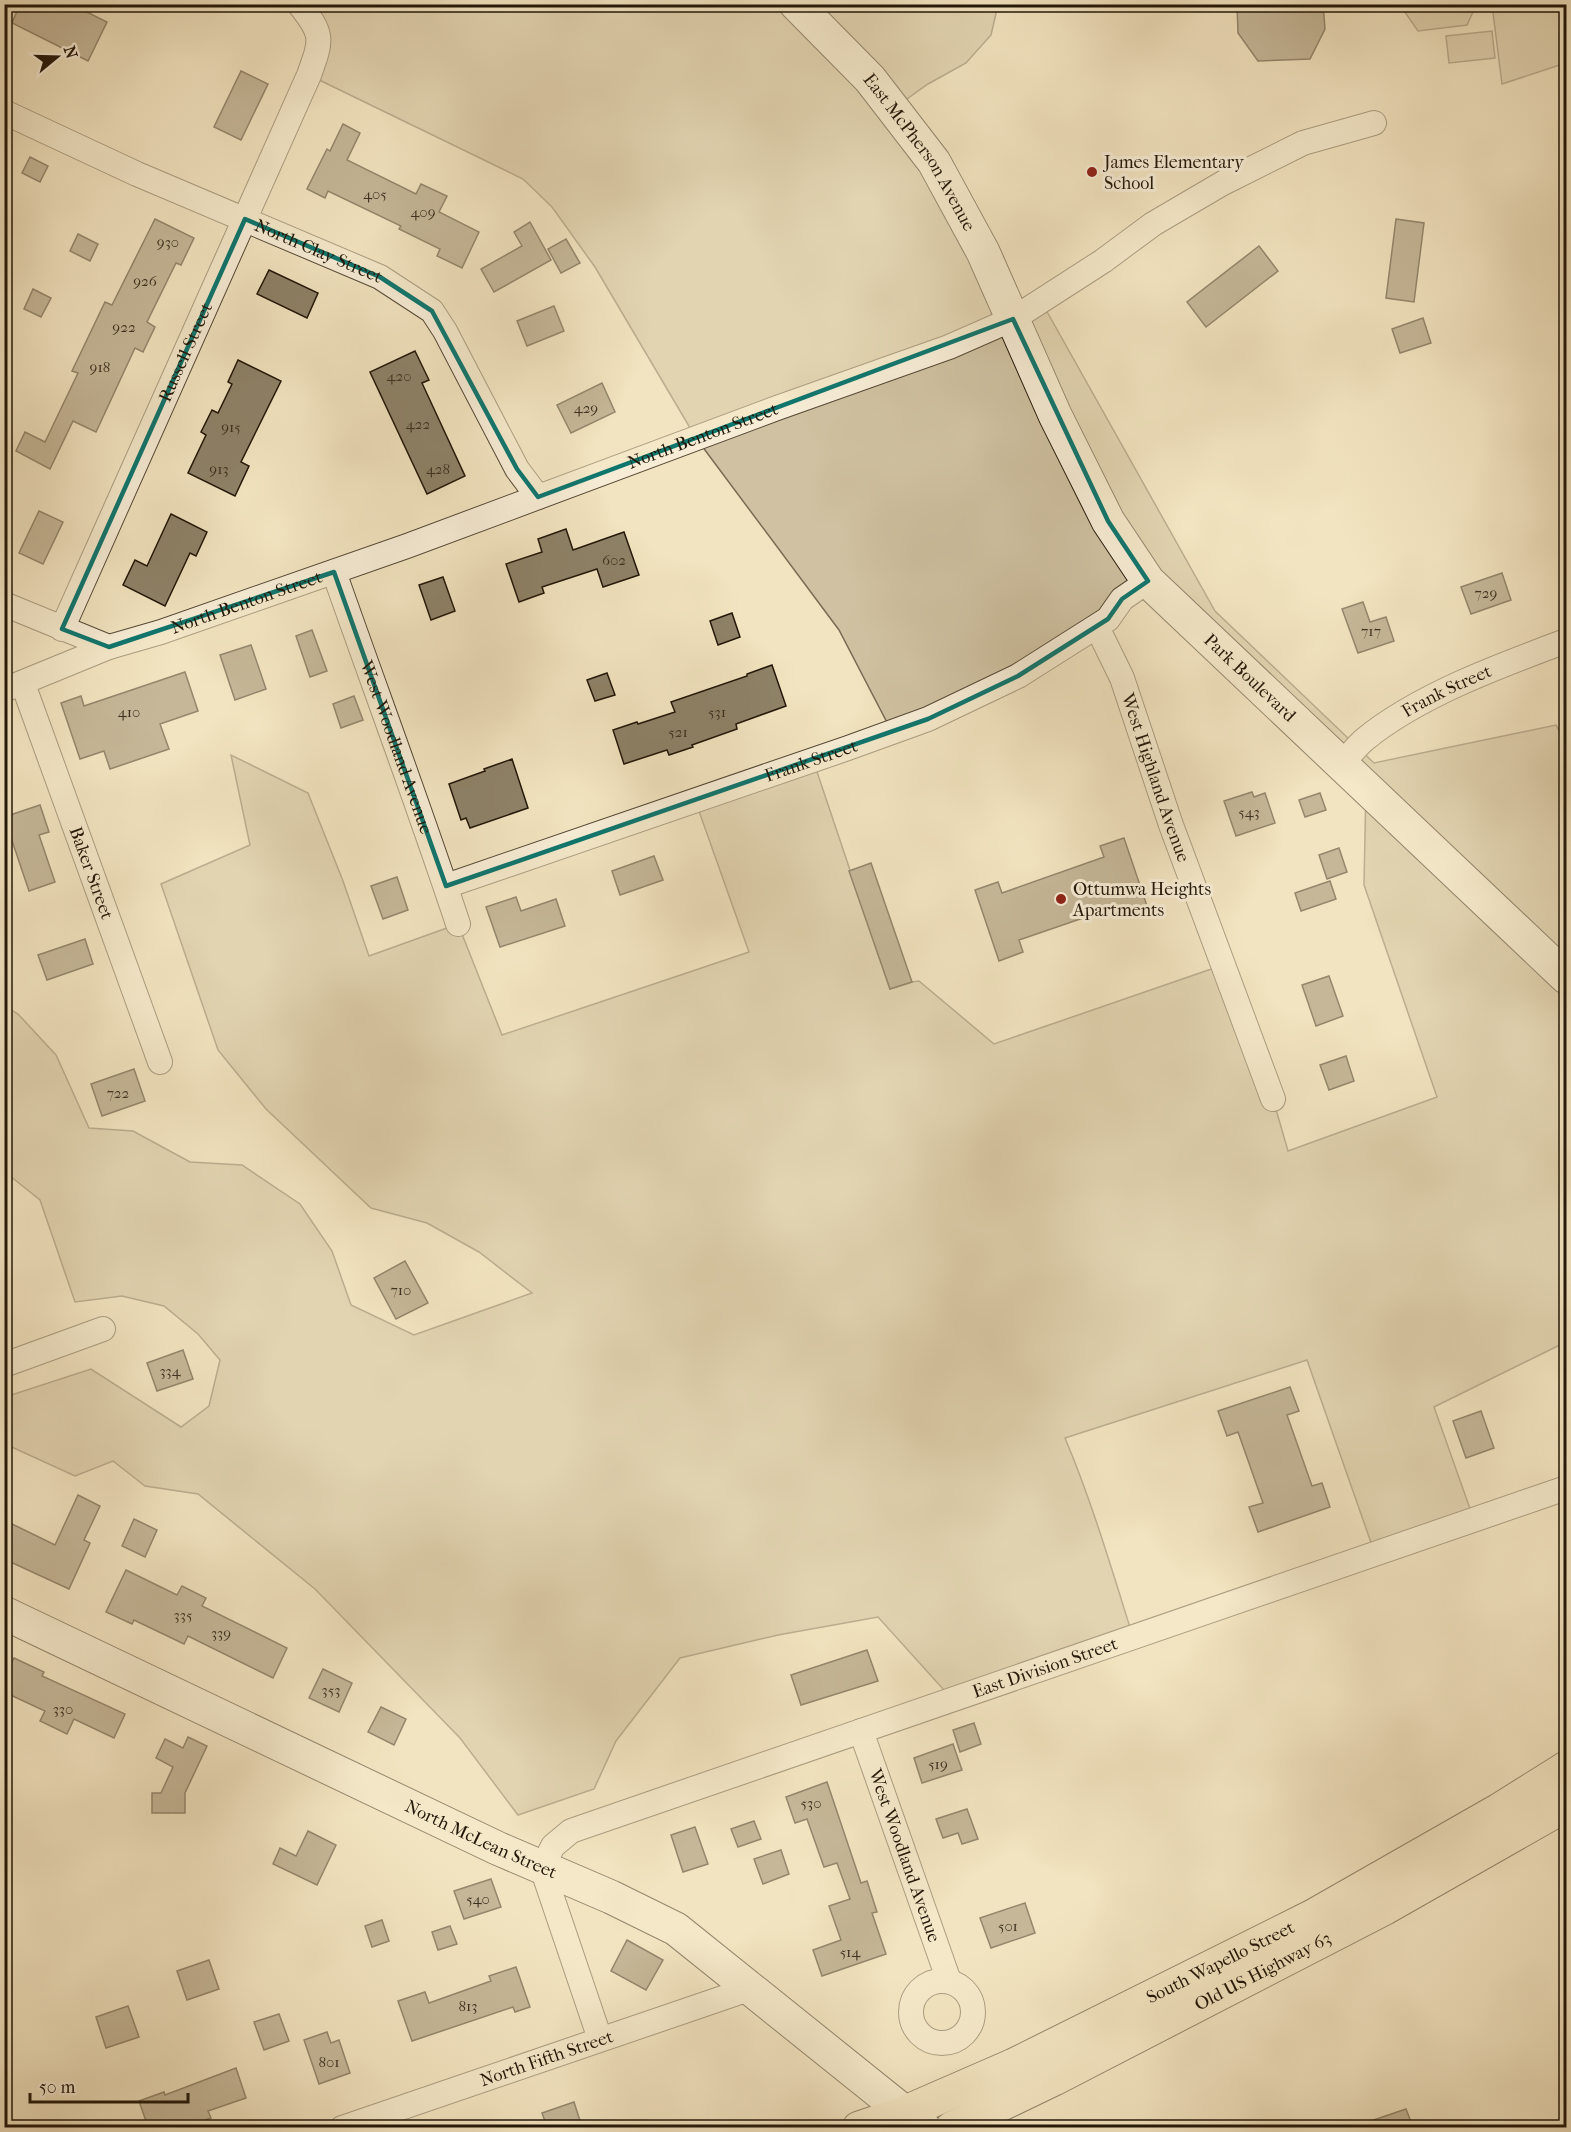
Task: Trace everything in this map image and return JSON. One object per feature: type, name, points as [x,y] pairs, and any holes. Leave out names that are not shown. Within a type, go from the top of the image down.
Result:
[{"type":"highway","name":"South Wapello Street","points":[[859,2127],[917,2121],[1014,2065],[1313,1916],[1488,1816],[1566,1768]]},
{"type":"highway","name":"Old US Highway 63","points":[[952,2127],[1054,2079],[1385,1908],[1566,1805]]},
{"type":"main road","name":"East McPherson Avenue","points":[[796,4],[870,80],[934,162],[983,252],[1013,320]]},
{"type":"main road","name":"Park Boulevard","points":[[1013,320],[1055,415],[1108,521],[1148,581],[1566,977]]},
{"type":"main road","name":"North McLean Street","points":[[4,1613],[542,1868],[611,1897],[676,1929],[917,2121]]},
{"type":"street","name":"Russell Street","points":[[62,629],[309,75],[320,44],[314,22],[299,4]]},
{"type":"street","name":"North Clay Street","points":[[4,112],[137,174],[380,277],[432,311],[445,331],[517,470],[538,497]]},
{"type":"street","name":"North Benton Street","points":[[14,687],[81,657],[334,572],[777,408],[949,347],[1013,320],[1103,261],[1153,224],[1223,183],[1303,143],[1374,123]]},
{"type":"street","name":"West Woodland Avenue","points":[[334,572],[458,924]]},
{"type":"street","name":"Frank Street","points":[[446,886],[848,748],[928,718],[1018,676],[1097,627],[1108,619],[1122,599],[1148,581]]},
{"type":"street","points":[[4,603],[109,647]]},
{"type":"street","name":"West Highland Avenue","points":[[1097,627],[1122,678],[1174,834],[1273,1099]]},
{"type":"street","name":"Frank Street","points":[[1342,764],[1362,742],[1396,716],[1503,666],[1566,641]]},
{"type":"street","name":"Baker Street","points":[[14,687],[160,1062]]},
{"type":"street","points":[[4,1365],[104,1329]]},
{"type":"street","name":"East Division Street","points":[[542,1868],[553,1846],[571,1831],[1566,1488]]},
{"type":"street","name":"West Woodland Avenue","points":[[861,1731],[949,1981]]},
{"type":"street","points":[[542,1868],[600,2039]]},
{"type":"street","name":"North Fifth Street","points":[[342,2127],[749,1989]]},
{"type":"highlighted area","points":[[245,219],[380,277],[432,311],[517,469],[538,497],[1013,319],[1108,521],[1148,581],[1122,599],[1108,619],[1018,676],[928,719],[446,886],[334,572],[109,647],[62,629]]},
{"type":"shaded area","points":[[299,5],[998,5],[991,35],[966,63],[928,84],[893,109],[1013,319],[1041,301],[1215,611],[1374,763],[1556,725],[1566,744],[1566,1342],[1434,1407],[1474,1520],[1375,1554],[1307,1360],[1065,1438],[1093,1511],[1133,1637],[952,1699],[878,1617],[778,1635],[680,1658],[616,1741],[594,1789],[518,1815],[460,1738],[315,1589],[198,1494],[145,1486],[113,1461],[75,1476],[5,1444],[5,1397],[91,1369],[181,1427],[209,1406],[220,1360],[198,1334],[164,1306],[122,1296],[75,1302],[40,1200],[5,1172],[5,1006],[18,1014],[56,1055],[89,1128],[133,1131],[190,1162],[242,1165],[300,1204],[332,1251],[351,1305],[414,1335],[532,1293],[479,1252],[427,1223],[371,1208],[266,1109],[218,1050],[161,884],[250,845],[231,755],[308,793],[343,881],[369,956],[458,924],[502,1035],[749,952],[695,800],[813,760],[890,989],[919,981],[994,1044],[1223,965],[1273,1099],[1288,1151],[1437,1097],[1364,885],[1366,787],[1148,581],[1108,619],[892,732],[839,630],[696,438],[595,267],[552,207],[523,179],[309,75],[320,44]]},
{"type":"shaded area","points":[[1400,5],[1476,5],[1467,25],[1418,31]]},
{"type":"shaded area","points":[[1492,5],[1566,5],[1566,63],[1502,84]]},
{"type":"shaded area","points":[[1492,31],[1495,58],[1449,63],[1446,36]]},
{"type":"building","points":[[20,4],[71,4],[107,22],[88,61],[12,23]]},
{"type":"building","points":[[1237,4],[1323,4],[1325,29],[1310,59],[1258,61],[1238,33]]},
{"type":"building","points":[[241,71],[268,84],[241,140],[214,127]]},
{"type":"building","points":[[343,124],[360,133],[347,160],[416,194],[421,184],[447,196],[439,212],[479,232],[462,268],[437,256],[440,249],[399,229],[401,226],[328,191],[325,198],[307,189],[327,149],[330,151]]},
{"type":"building","points":[[30,157],[48,166],[40,182],[22,173]]},
{"type":"building","points":[[155,219],[194,238],[181,265],[176,263],[147,322],[155,327],[143,352],[135,348],[96,432],[73,421],[50,469],[16,451],[25,432],[45,442],[78,373],[72,371],[105,302],[112,305]]},
{"type":"building","points":[[1396,219],[1424,223],[1414,302],[1386,298]]},
{"type":"building","points":[[530,222],[551,260],[494,292],[481,269],[522,246],[514,232]]},
{"type":"building","points":[[78,234],[98,244],[90,261],[70,251]]},
{"type":"building","points":[[566,239],[580,263],[561,273],[548,249]]},
{"type":"building","points":[[1259,246],[1278,271],[1206,327],[1187,302]]},
{"type":"building","points":[[269,270],[318,293],[307,318],[257,294]]},
{"type":"building","points":[[33,289],[51,298],[41,317],[24,309]]},
{"type":"building","points":[[554,306],[564,331],[527,346],[517,321]]},
{"type":"building","points":[[1423,318],[1431,343],[1400,353],[1392,329]]},
{"type":"building","points":[[415,351],[429,380],[422,383],[465,476],[427,494],[370,372]]},
{"type":"building","points":[[238,360],[281,381],[241,462],[249,466],[235,496],[188,473],[206,435],[201,432],[212,410],[218,413],[232,384],[228,382]]},
{"type":"building","points":[[602,383],[615,412],[571,433],[557,405]]},
{"type":"building","points":[[39,511],[63,522],[43,564],[19,553]]},
{"type":"building","points":[[171,514],[207,532],[196,556],[190,553],[165,606],[123,585],[135,560],[147,566]]},
{"type":"building","points":[[566,529],[573,550],[624,532],[639,575],[603,587],[597,569],[542,587],[544,593],[519,602],[506,564],[542,552],[538,539]]},
{"type":"building","points":[[1502,573],[1511,600],[1471,614],[1461,587]]},
{"type":"building","points":[[443,577],[455,611],[431,620],[419,585]]},
{"type":"building","points":[[1363,602],[1370,622],[1386,617],[1394,641],[1358,653],[1342,609]]},
{"type":"building","points":[[732,613],[740,637],[718,645],[710,621]]},
{"type":"building","points":[[312,630],[327,671],[310,677],[296,636]]},
{"type":"building","points":[[251,645],[266,689],[235,700],[220,655]]},
{"type":"building","points":[[772,665],[786,706],[736,724],[737,729],[692,745],[693,747],[669,755],[667,750],[624,764],[613,730],[675,712],[671,702]]},
{"type":"building","points":[[185,672],[198,711],[160,724],[169,749],[110,769],[104,751],[80,759],[61,703],[81,696],[84,706]]},
{"type":"building","points":[[607,673],[615,695],[595,701],[587,680]]},
{"type":"building","points":[[354,696],[363,720],[341,728],[333,704]]},
{"type":"building","points":[[512,759],[528,808],[470,828],[466,818],[461,820],[449,784]]},
{"type":"building","points":[[1252,792],[1254,797],[1265,793],[1275,823],[1236,836],[1224,801]]},
{"type":"building","points":[[1320,793],[1326,810],[1305,817],[1299,800]]},
{"type":"building","points":[[40,805],[49,832],[39,835],[55,882],[29,891],[4,817]]},
{"type":"building","name":"Ottumwa Heights Apartments","points":[[1124,838],[1148,909],[1125,917],[1121,905],[1019,940],[1023,952],[999,961],[975,890],[998,882],[1002,893],[1104,857],[1100,846]]},
{"type":"building","points":[[1339,848],[1347,872],[1327,879],[1319,855]]},
{"type":"building","points":[[654,856],[663,880],[620,895],[612,871]]},
{"type":"building","points":[[871,863],[912,982],[890,989],[849,871]]},
{"type":"building","points":[[397,877],[408,910],[383,919],[371,886]]},
{"type":"building","points":[[1330,881],[1336,899],[1301,911],[1295,893]]},
{"type":"building","points":[[516,897],[521,911],[556,899],[565,926],[500,947],[486,907]]},
{"type":"building","points":[[85,939],[93,964],[47,980],[38,955]]},
{"type":"building","points":[[1329,976],[1343,1016],[1316,1026],[1302,985]]},
{"type":"building","points":[[1346,1056],[1354,1081],[1329,1090],[1320,1065]]},
{"type":"building","points":[[134,1069],[145,1101],[102,1116],[91,1084]]},
{"type":"building","points":[[405,1261],[428,1303],[396,1319],[374,1278]]},
{"type":"building","points":[[183,1350],[193,1379],[157,1391],[147,1363]]},
{"type":"building","points":[[1290,1387],[1299,1411],[1287,1415],[1312,1486],[1322,1483],[1330,1507],[1258,1532],[1249,1507],[1263,1503],[1238,1432],[1227,1436],[1218,1411]]},
{"type":"building","points":[[1481,1411],[1494,1448],[1466,1458],[1453,1421]]},
{"type":"building","points":[[78,1495],[100,1506],[84,1540],[90,1543],[69,1589],[4,1559],[4,1520],[55,1545]]},
{"type":"building","points":[[134,1519],[157,1530],[145,1557],[122,1546]]},
{"type":"building","points":[[126,1570],[177,1595],[182,1586],[206,1598],[202,1606],[287,1648],[273,1678],[188,1636],[184,1644],[134,1620],[132,1624],[106,1612]]},
{"type":"building","points":[[867,1650],[878,1681],[801,1705],[791,1675]]},
{"type":"building","points":[[14,1658],[44,1672],[42,1676],[125,1714],[114,1738],[74,1719],[67,1734],[40,1721],[45,1711],[4,1692],[4,1677]]},
{"type":"building","points":[[323,1669],[352,1683],[339,1712],[309,1698]]},
{"type":"building","points":[[381,1707],[406,1719],[394,1745],[368,1732]]},
{"type":"building","points":[[974,1723],[981,1744],[960,1752],[953,1730]]},
{"type":"building","points":[[188,1737],[207,1746],[185,1793],[185,1813],[152,1813],[152,1793],[161,1793],[173,1767],[156,1758],[165,1739],[183,1748]]},
{"type":"building","points":[[953,1744],[962,1770],[922,1783],[914,1758]]},
{"type":"building","points":[[827,1782],[861,1883],[867,1881],[877,1912],[872,1913],[886,1954],[822,1976],[813,1950],[841,1940],[829,1906],[850,1899],[837,1863],[824,1867],[807,1819],[795,1823],[786,1797]]},
{"type":"building","points":[[967,1809],[978,1839],[962,1844],[958,1833],[943,1838],[936,1819]]},
{"type":"building","points":[[754,1821],[761,1839],[738,1847],[731,1829]]},
{"type":"building","points":[[695,1827],[708,1864],[683,1872],[671,1835]]},
{"type":"building","points":[[308,1831],[336,1845],[317,1885],[273,1864],[280,1848],[296,1856]]},
{"type":"building","points":[[781,1850],[789,1874],[763,1884],[754,1859]]},
{"type":"building","points":[[491,1879],[501,1907],[464,1919],[454,1891]]},
{"type":"building","points":[[1025,1903],[1035,1933],[991,1948],[980,1918]]},
{"type":"building","points":[[382,1920],[389,1941],[372,1947],[365,1926]]},
{"type":"building","points":[[450,1926],[457,1944],[438,1950],[432,1932]]},
{"type":"building","points":[[627,1940],[663,1960],[646,1990],[611,1971]]},
{"type":"building","points":[[209,1960],[219,1989],[187,2000],[177,1971]]},
{"type":"building","points":[[516,1967],[530,2007],[515,2012],[513,2007],[412,2041],[398,2001],[425,1992],[429,2003],[491,1981],[489,1976]]},
{"type":"building","points":[[128,2006],[139,2037],[106,2048],[96,2017]]},
{"type":"building","points":[[279,2014],[289,2041],[264,2050],[254,2022]]},
{"type":"building","points":[[327,2032],[331,2043],[339,2040],[350,2073],[319,2084],[304,2040]]},
{"type":"building","points":[[236,2068],[246,2098],[208,2111],[211,2118],[185,2127],[148,2127],[139,2101],[164,2092],[165,2095]]},
{"type":"building","points":[[574,2102],[582,2127],[547,2127],[542,2113]]},
{"type":"building","points":[[1406,2109],[1413,2127],[1360,2127],[1359,2125]]},
{"type":"place","name":"James Elementary School","points":[[1092,172]]},
{"type":"place","name":"Ottumwa Heights Apartments","points":[[1061,899]]}]
